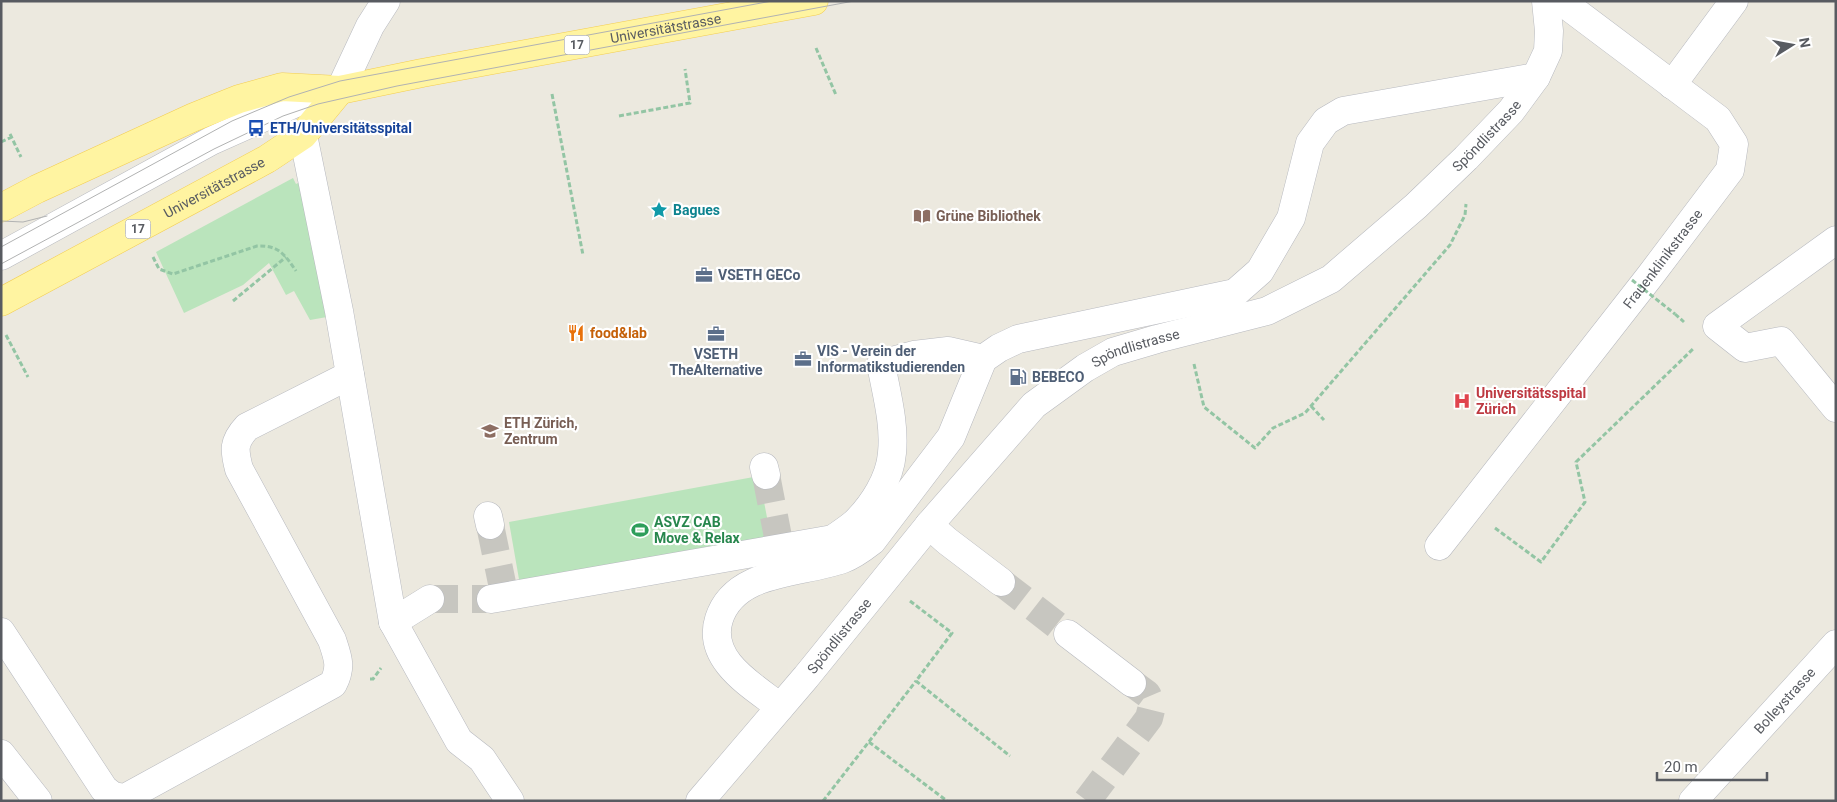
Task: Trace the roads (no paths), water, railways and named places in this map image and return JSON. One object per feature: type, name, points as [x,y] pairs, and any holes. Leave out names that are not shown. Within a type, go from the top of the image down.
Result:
[{"type":"main road","name":"Universitätstrasse","points":[[1,208],[37,189],[194,117],[239,99],[282,88],[340,90],[431,71],[814,1]]},
{"type":"main road","name":"Universitätstrasse","points":[[11,296],[254,166],[304,135],[340,90]]},
{"type":"street","points":[[340,90],[370,26],[386,1]]},
{"type":"street","name":"Spöndlistrasse","points":[[700,801],[771,700],[806,677],[929,525],[1034,405],[1085,368],[1114,352],[1267,311],[1331,279],[1368,248],[1466,158],[1511,111],[1536,77],[1548,51],[1549,31],[1546,1]]},
{"type":"street","name":"Frauenklinikstrasse","points":[[1439,546],[1650,276],[1730,170],[1734,144],[1718,119],[1561,1]]},
{"type":"street","points":[[1672,85],[1734,1]]},
{"type":"street","points":[[771,700],[740,676],[729,665],[722,654],[717,639],[718,622],[722,610],[732,596],[746,586],[762,579],[843,559],[858,552],[872,540],[951,437],[970,386],[983,359],[999,348],[1018,339],[1235,293],[1260,270],[1291,218],[1310,143],[1326,121],[1342,111],[1536,77]]},
{"type":"street","name":"Universitätstrasse","points":[[1,256],[211,141],[298,102],[340,90]]},
{"type":"street","points":[[304,135],[350,375],[392,622],[459,741],[482,759],[510,801]]},
{"type":"street","points":[[1836,240],[1717,326],[1745,348],[1781,341],[1836,408]]},
{"type":"street","points":[[499,595],[779,543],[833,539],[855,523],[874,500],[888,475],[892,453],[891,423],[881,364],[914,355],[948,351],[983,359]]},
{"type":"street","points":[[1,632],[104,789],[113,796],[125,798],[333,684],[338,675],[339,661],[332,640],[239,470],[235,453],[238,436],[247,427],[350,375]]},
{"type":"street","points":[[892,453],[909,454],[921,452]]},
{"type":"street","points":[[929,525],[1001,582]]},
{"type":"street","points":[[392,622],[430,599]]},
{"type":"street","points":[[1068,634],[1132,683]]},
{"type":"street","name":"Bolleystrasse","points":[[1693,801],[1836,644]]},
{"type":"street","points":[[1,754],[38,801]]},
{"type":"tunnel","points":[[766,475],[778,537]]},
{"type":"tunnel","points":[[490,525],[503,588]]},
{"type":"tunnel","points":[[1001,582],[1068,634]]},
{"type":"tunnel","points":[[430,599],[491,599]]},
{"type":"tunnel","points":[[1087,801],[1149,718],[1152,706],[1147,694],[1132,683]]},
{"type":"tram line","points":[[1,247],[232,121],[289,97],[340,81],[772,1]]},
{"type":"tram line","points":[[1,264],[214,149],[283,116],[318,104],[397,86],[854,1]]},
{"type":"tram line","points":[[1,221],[23,222],[47,216]]},
{"type":"place","name":"ETH/Universitätsspital","points":[[256,128]]},
{"type":"place","name":"Bagues","points":[[659,210]]},
{"type":"place","name":"Grüne Bibliothek","points":[[922,216]]},
{"type":"place","name":"VSETH GECo","points":[[704,275]]},
{"type":"place","name":"food&lab","points":[[576,333]]},
{"type":"place","name":"VSETH TheAlternative","points":[[716,334]]},
{"type":"place","name":"VIS - Verein der Informatikstudierenden","points":[[803,359]]},
{"type":"place","name":"BEBECO","points":[[1018,377]]},
{"type":"place","name":"Universitätsspital Zürich","points":[[1462,401]]},
{"type":"place","name":"ETH Zürich, Zentrum","points":[[490,431]]},
{"type":"place","name":"ASVZ CAB Move & Relax","points":[[640,530]]}]
